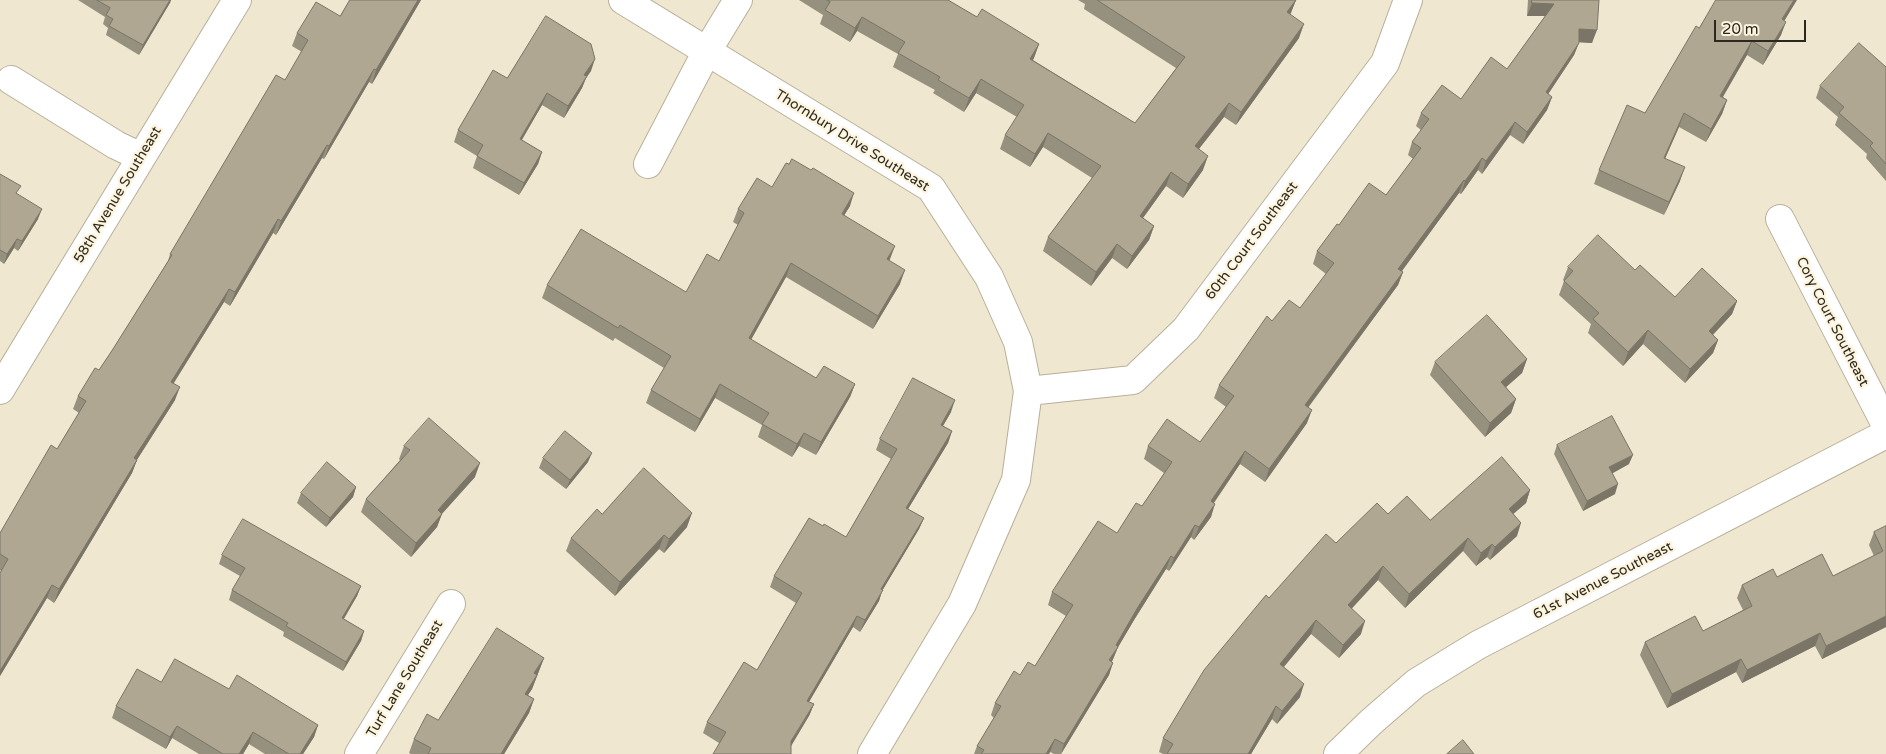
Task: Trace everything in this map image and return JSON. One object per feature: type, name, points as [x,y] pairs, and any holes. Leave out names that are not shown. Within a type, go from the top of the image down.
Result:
[{"type":"street","name":"58th Avenue Southeast","points":[[0,390],[237,0]]},
{"type":"street","name":"Thornbury Drive Southeast","points":[[623,0],[931,188],[989,277],[1018,342],[1028,391],[1016,480],[962,604],[872,754]]},
{"type":"street","points":[[648,164],[707,51],[738,0]]},
{"type":"street","name":"60th Court Southeast","points":[[1028,391],[1133,380],[1186,329],[1385,63],[1408,0]]},
{"type":"street","points":[[11,80],[116,144],[141,157]]},
{"type":"street","name":"Cory Court Southeast","points":[[1780,219],[1886,425]]},
{"type":"street","name":"61st Avenue Southeast","points":[[1338,754],[1416,683],[1478,645],[1886,434]]},
{"type":"street","name":"Turf Lane Southeast","points":[[359,754],[451,604]]},
{"type":"building","points":[[97,0],[170,0],[143,45],[109,26],[113,19],[106,15],[110,8]]},
{"type":"building","points":[[350,0],[418,0],[281,221],[278,219],[235,292],[229,289],[171,382],[180,387],[134,458],[137,460],[59,589],[52,585],[0,671],[0,573],[8,559],[0,554],[0,533],[51,445],[57,449],[86,401],[78,396],[95,368],[99,370],[113,349],[172,255],[170,254],[276,75],[285,80],[308,40],[297,33],[316,2],[340,16]]},
{"type":"building","points":[[827,0],[948,0],[977,17],[982,9],[1039,44],[1030,59],[1135,123],[1185,57],[1097,0],[1296,0],[1287,12],[1304,24],[1241,112],[1229,103],[1195,146],[1208,156],[1188,184],[1171,172],[1140,216],[1154,226],[1132,256],[1117,244],[1096,272],[1048,237],[1101,166],[1048,133],[1035,154],[1005,135],[1024,105],[981,79],[969,98],[938,80],[940,77],[898,53],[905,42],[862,17],[855,28],[825,10],[830,2]]},
{"type":"building","points":[[1532,0],[1599,0],[1597,30],[1579,29],[1579,43],[1546,92],[1552,97],[1527,132],[1515,122],[1486,161],[1482,158],[1464,180],[1398,269],[1403,272],[1305,405],[1312,410],[1269,469],[1245,451],[1211,501],[1215,504],[1199,527],[1195,525],[1174,558],[1171,556],[1138,607],[1116,645],[1118,647],[1109,660],[1113,663],[1064,744],[1055,739],[1046,754],[981,754],[984,750],[977,746],[1001,706],[995,703],[1014,671],[1020,675],[1028,662],[1035,666],[1073,605],[1052,592],[1098,521],[1117,533],[1136,503],[1142,506],[1172,462],[1148,446],[1167,419],[1200,442],[1234,396],[1219,385],[1267,316],[1272,321],[1289,300],[1300,308],[1334,263],[1317,251],[1337,224],[1339,225],[1369,183],[1386,195],[1421,148],[1412,142],[1429,119],[1421,113],[1442,85],[1461,99],[1491,57],[1507,69],[1554,4],[1532,3]]},
{"type":"building","points":[[1716,0],[1794,0],[1782,19],[1786,22],[1768,51],[1752,41],[1720,96],[1727,100],[1711,129],[1684,113],[1664,158],[1685,167],[1669,202],[1599,170],[1627,105],[1645,113],[1696,26],[1699,28]]},
{"type":"building","points":[[546,16],[591,44],[595,59],[584,75],[587,76],[568,106],[547,93],[520,139],[542,152],[524,183],[477,156],[483,145],[458,130],[493,70],[507,78]]},
{"type":"building","points":[[1859,43],[1886,67],[1886,164],[1870,146],[1873,143],[1839,113],[1844,107],[1820,86]]},
{"type":"building","points":[[792,159],[811,170],[813,168],[854,193],[842,214],[895,246],[887,259],[905,270],[878,316],[791,263],[749,338],[816,378],[824,366],[855,384],[821,442],[804,433],[797,444],[762,424],[769,413],[720,384],[700,419],[651,390],[671,356],[620,325],[618,328],[547,285],[581,229],[686,292],[707,254],[719,261],[744,213],[738,209],[757,178],[772,187],[786,163],[789,164]]},
{"type":"building","points":[[0,174],[21,186],[16,193],[42,209],[22,241],[17,239],[7,254],[0,250]]},
{"type":"building","points":[[1598,235],[1635,270],[1640,265],[1675,297],[1702,268],[1737,301],[1709,331],[1718,340],[1690,369],[1648,330],[1628,352],[1593,319],[1599,313],[1564,281],[1573,271],[1568,267]]},
{"type":"building","points":[[1487,315],[1527,359],[1501,382],[1516,399],[1490,423],[1435,362]]},
{"type":"building","points":[[913,378],[955,400],[941,425],[952,431],[906,508],[924,518],[881,589],[883,590],[865,620],[857,616],[807,701],[814,704],[791,741],[791,754],[713,754],[726,732],[707,722],[744,662],[757,670],[802,593],[774,576],[809,518],[823,526],[824,524],[846,537],[897,449],[880,439]]},
{"type":"building","points":[[1612,416],[1633,455],[1609,467],[1618,484],[1587,501],[1557,445]]},
{"type":"building","points":[[429,418],[480,463],[438,510],[442,514],[416,543],[366,499],[410,450],[404,446]]},
{"type":"building","points":[[565,431],[592,453],[570,480],[543,458]]},
{"type":"building","points":[[1502,457],[1530,490],[1509,509],[1521,523],[1495,547],[1492,544],[1481,553],[1468,538],[1409,594],[1383,566],[1348,605],[1365,621],[1343,645],[1316,620],[1280,664],[1304,684],[1282,711],[1276,706],[1248,754],[1167,754],[1173,744],[1163,738],[1204,670],[1266,595],[1269,598],[1326,534],[1336,543],[1377,503],[1388,514],[1407,496],[1430,520]]},
{"type":"building","points":[[327,462],[356,487],[330,518],[301,493]]},
{"type":"building","points":[[644,468],[692,513],[669,539],[664,535],[620,582],[571,538],[597,509],[602,514]]},
{"type":"building","points":[[243,519],[361,586],[342,618],[364,631],[346,662],[286,626],[288,623],[232,590],[245,568],[222,555]]},
{"type":"building","points":[[1886,526],[1886,616],[1826,646],[1820,633],[1747,670],[1741,659],[1672,694],[1645,642],[1695,616],[1703,631],[1752,606],[1742,585],[1773,569],[1777,577],[1822,554],[1833,576],[1883,551],[1874,532]]},
{"type":"building","points":[[497,628],[544,658],[534,673],[537,675],[525,694],[534,699],[501,754],[428,754],[431,748],[414,739],[427,714],[438,720]]},
{"type":"building","points":[[175,659],[229,689],[237,675],[318,725],[300,754],[289,754],[253,732],[239,754],[223,754],[177,726],[170,737],[116,706],[137,669],[161,682]]},
{"type":"building","points":[[1463,740],[1474,754],[1447,754]]}]
